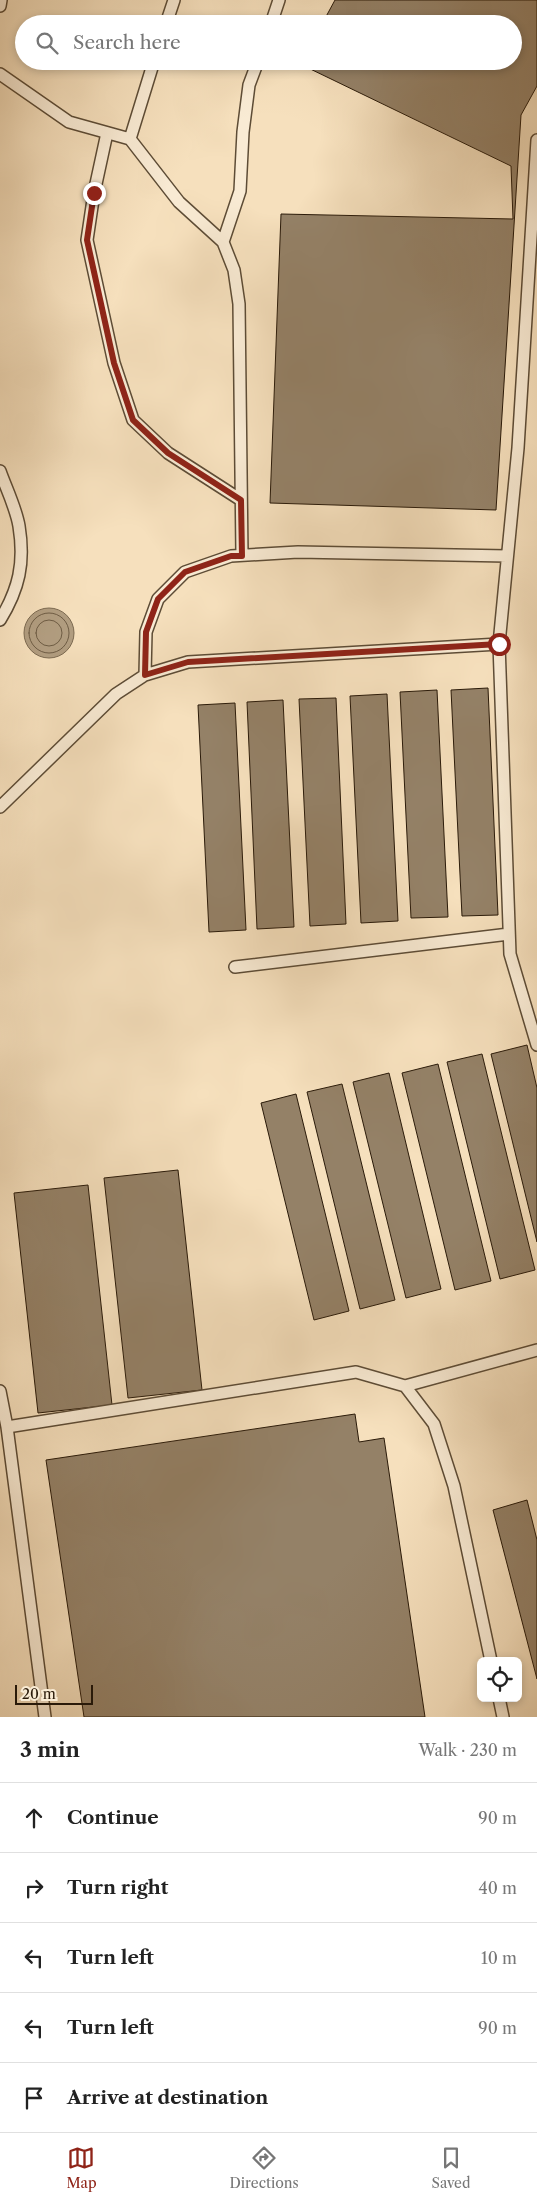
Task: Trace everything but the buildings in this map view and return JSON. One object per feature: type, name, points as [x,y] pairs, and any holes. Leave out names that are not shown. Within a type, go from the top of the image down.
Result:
[{"type":"lane","points":[[0,6],[1,0]]},
{"type":"lane","points":[[169,15],[174,0]]},
{"type":"lane","points":[[274,15],[279,0]]},
{"type":"lane","points":[[130,139],[151,70]]},
{"type":"lane","points":[[223,242],[240,191],[243,132],[249,85],[255,70]]},
{"type":"lane","points":[[0,74],[68,122],[130,139],[179,202],[223,242],[234,270],[239,304],[242,556]]},
{"type":"lane","points":[[107,133],[94,193],[87,240],[114,363],[133,420],[168,453],[241,500]]},
{"type":"lane","points":[[537,140],[518,448],[499,644],[510,954],[537,1045]]},
{"type":"lane","points":[[0,471],[19,525],[21,552],[13,600],[0,620]]},
{"type":"lane","points":[[145,675],[146,632],[158,599],[185,572],[231,556],[298,552],[508,556]]},
{"type":"lane","points":[[0,807],[116,694],[145,675],[188,662],[499,644]]},
{"type":"lane","points":[[235,967],[509,934]]},
{"type":"lane","points":[[6,1427],[356,1372],[405,1386],[537,1350]]},
{"type":"lane","points":[[405,1386],[434,1424],[454,1486],[490,1657]]},
{"type":"lane","points":[[0,1391],[45,1717]]},
{"type":"lane","points":[[500,1702],[503,1717]]},
{"type":"water","points":[[49,608],[59,610],[67,615],[72,623],[74,633],[72,643],[67,651],[59,656],[49,658],[39,656],[31,651],[26,643],[24,633],[26,623],[31,615],[39,610]]},
{"type":"route","points":[[94,193],[87,240],[114,363],[133,420],[168,453],[241,500],[242,556],[231,556],[185,572],[158,599],[146,632],[145,675],[188,662],[499,644]]}]
